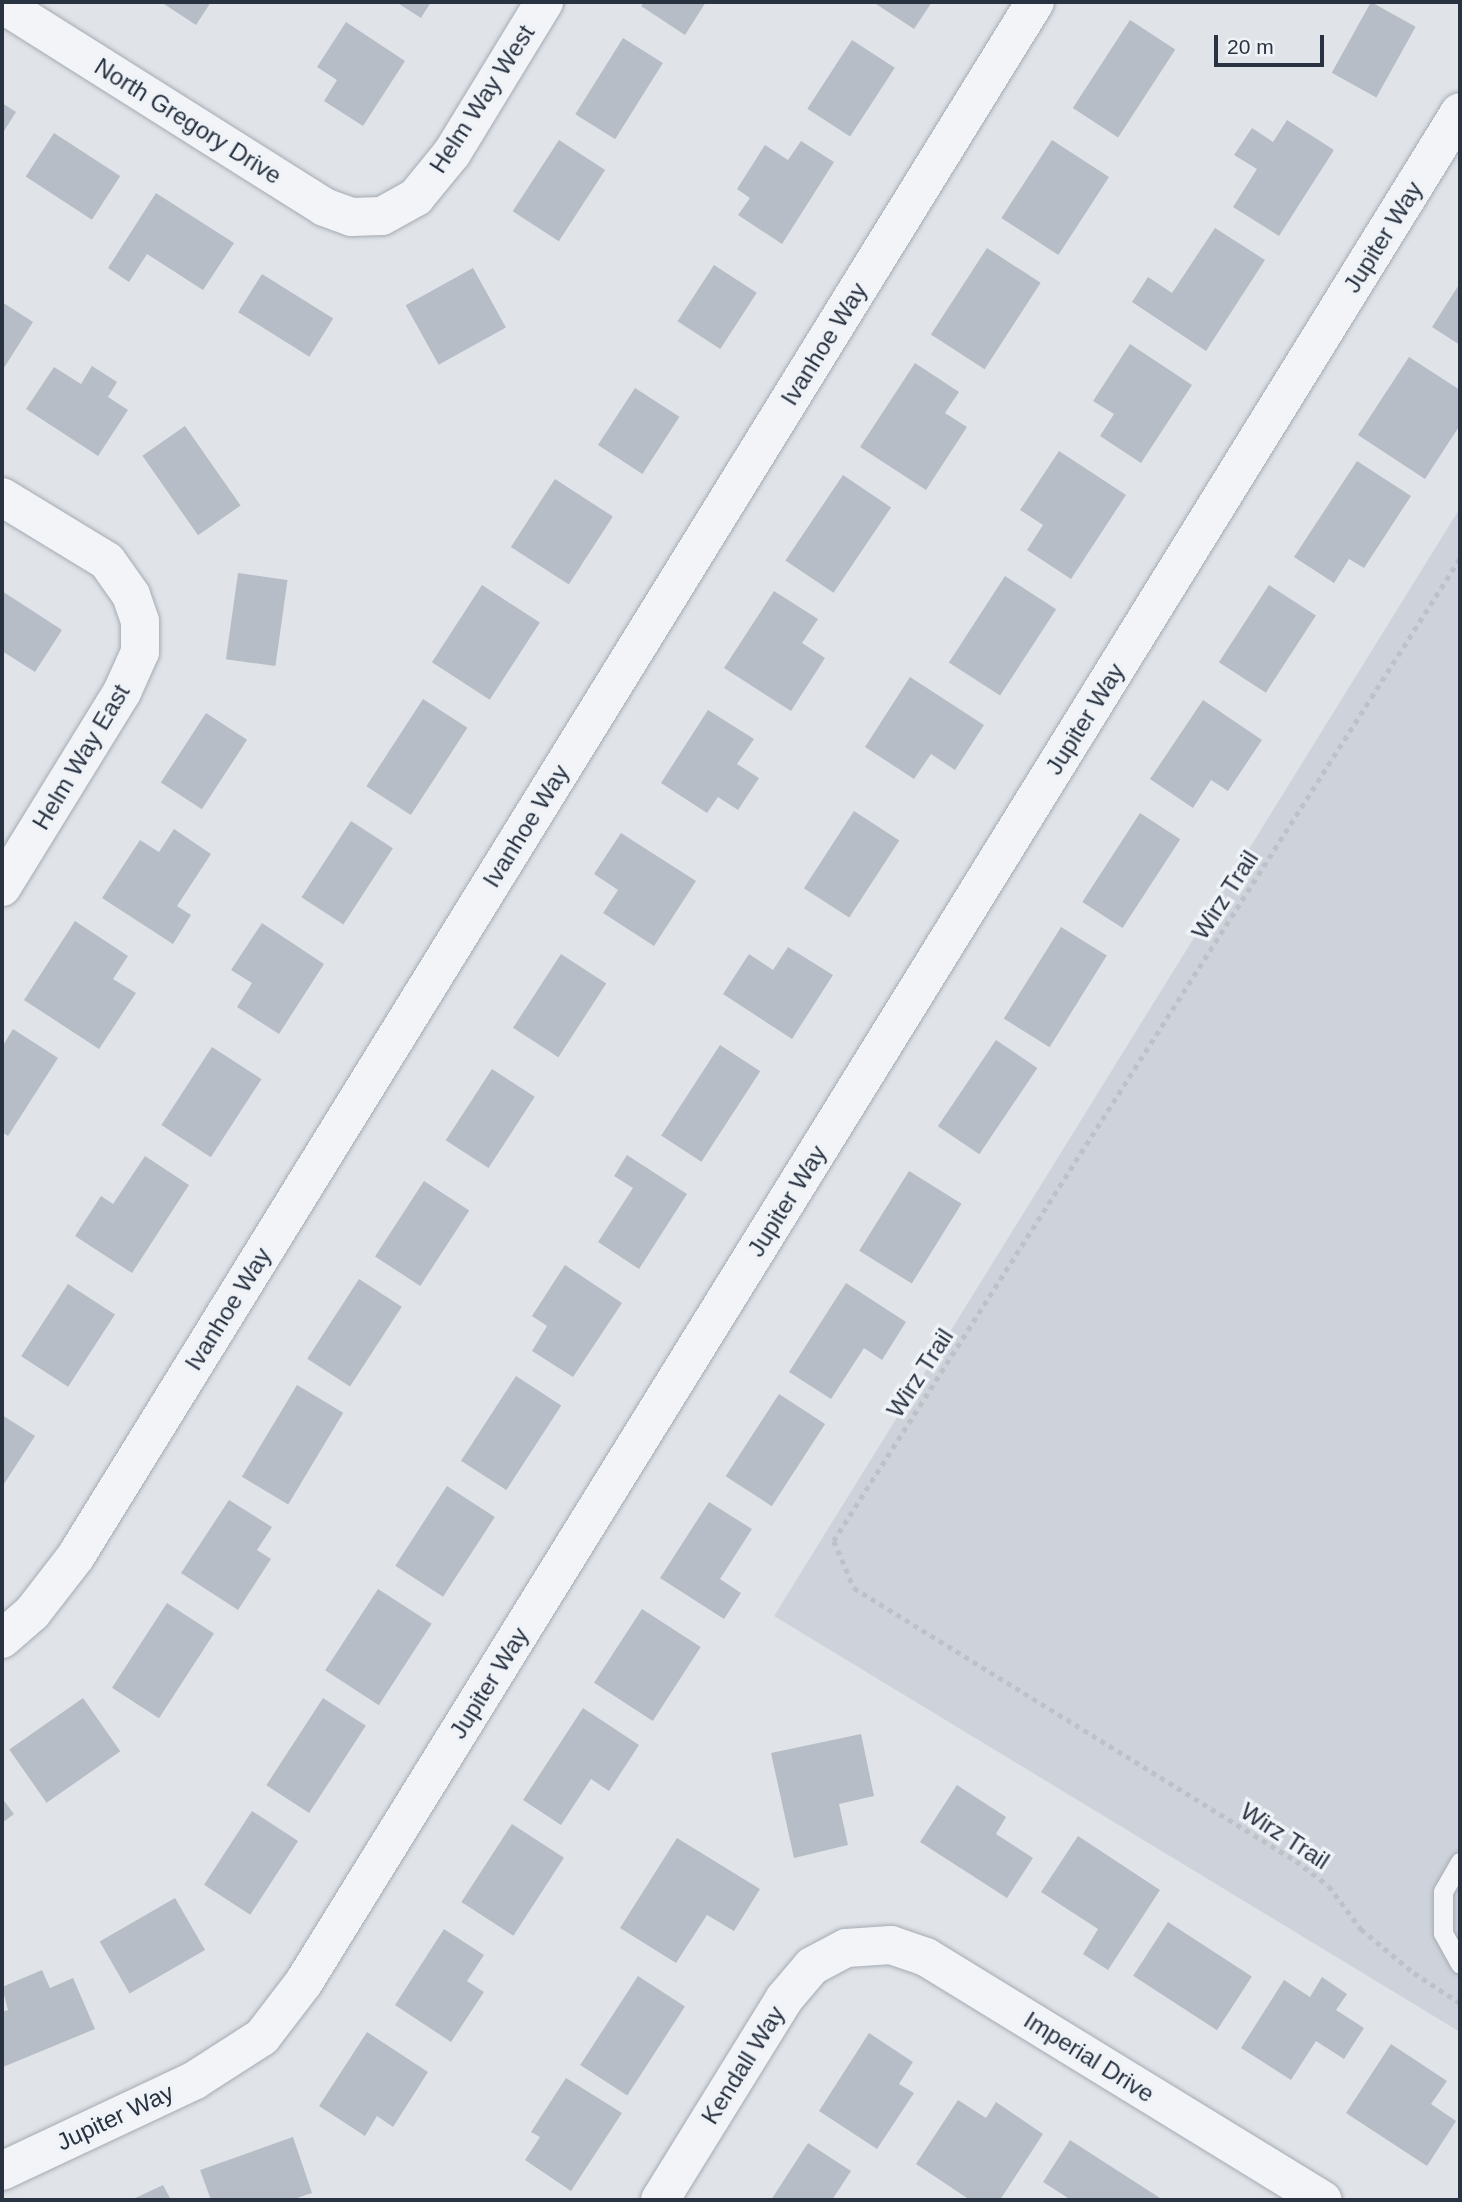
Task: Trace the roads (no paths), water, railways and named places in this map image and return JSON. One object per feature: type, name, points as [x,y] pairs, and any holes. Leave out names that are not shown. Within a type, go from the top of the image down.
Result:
[{"type":"street","name":"Helm Way West","points":[[382,216],[416,197],[452,153],[544,2]]},
{"type":"street","name":"Ivanhoe Way","points":[[2,1639],[32,1614],[76,1556],[1035,2]]},
{"type":"street","name":"North Gregory Drive","points":[[18,7],[324,207],[351,217],[382,216]]},
{"type":"street","name":"Jupiter Way","points":[[2,2171],[195,2080],[261,2037],[304,1982],[1460,112]]},
{"type":"street","name":"Helm Way East","points":[[2,497],[107,561],[131,595],[140,621],[140,652],[122,692],[2,887]]},
{"type":"street","name":"Imperial Drive","points":[[846,1948],[891,1945],[926,1957],[1322,2200]]},
{"type":"street","name":"Kendall Way","points":[[660,2200],[784,1999],[812,1966],[846,1948]]},
{"type":"lane","points":[[1460,1863],[1443,1892],[1443,1933],[1460,1964]]}]
